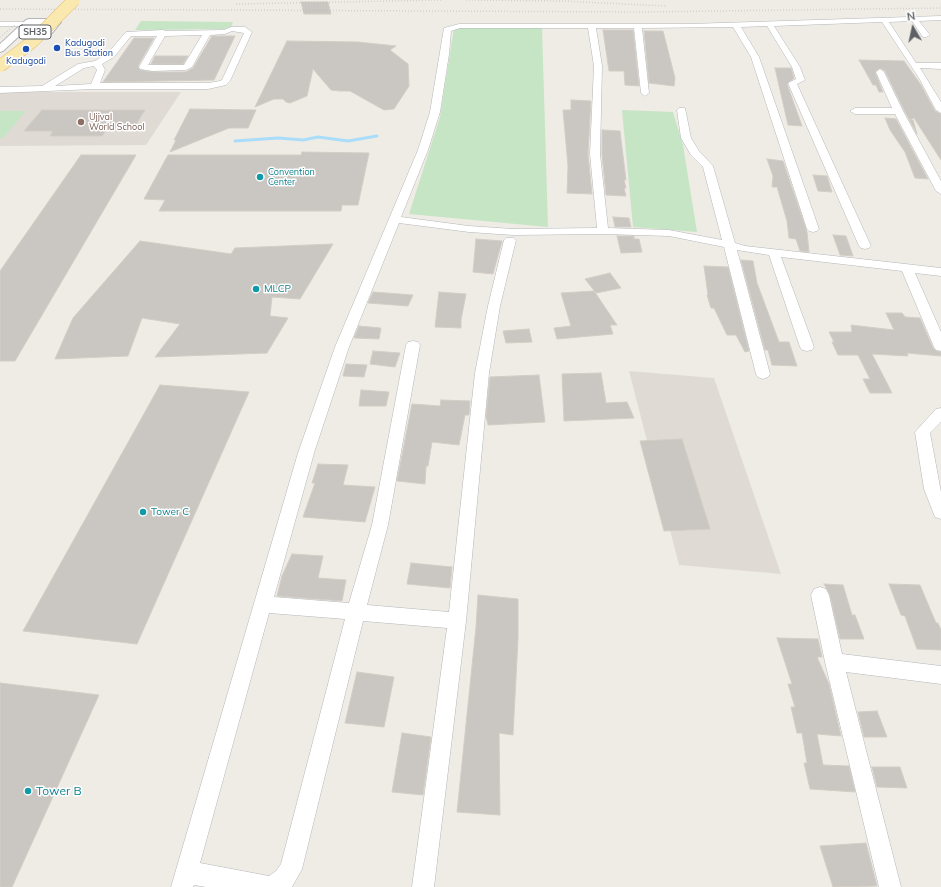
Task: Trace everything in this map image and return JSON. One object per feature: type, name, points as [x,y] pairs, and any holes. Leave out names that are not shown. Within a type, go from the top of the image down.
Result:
[{"type":"main road","name":"SH35","points":[[0,61],[25,42],[67,0]]},
{"type":"main road","name":"SH35","points":[[0,67],[32,42],[74,0]]},
{"type":"street","points":[[267,887],[184,880],[306,453],[342,348],[423,150],[435,112],[445,54],[447,30],[459,26],[736,25],[941,18]]},
{"type":"street","points":[[914,19],[926,35]]},
{"type":"street","points":[[884,20],[924,78],[941,110]]},
{"type":"street","points":[[0,24],[56,22],[53,28],[29,49],[0,67]]},
{"type":"street","points":[[769,23],[796,67],[801,80],[792,83],[865,246]]},
{"type":"street","points":[[0,49],[27,24]]},
{"type":"street","points":[[736,25],[755,57],[813,229]]},
{"type":"street","points":[[592,26],[598,66],[595,154],[599,180],[603,231]]},
{"type":"street","points":[[638,26],[645,93]]},
{"type":"street","points":[[57,87],[111,55],[129,34],[163,32],[225,32],[238,29],[248,32],[253,31],[255,33],[248,47]]},
{"type":"street","points":[[163,32],[143,67],[186,67],[189,65],[208,32]]},
{"type":"street","points":[[0,90],[94,86],[208,86],[219,84],[226,81],[248,32]]},
{"type":"street","points":[[43,88],[81,66],[94,65],[101,70],[94,86]]},
{"type":"street","points":[[914,65],[941,66]]},
{"type":"street","points":[[880,72],[898,111],[941,191]]},
{"type":"street","points":[[0,82],[16,86],[24,90]]},
{"type":"street","points":[[78,87],[82,91],[142,91]]},
{"type":"street","points":[[682,110],[686,138],[695,153],[708,166],[763,374]]},
{"type":"street","points":[[854,110],[898,111]]},
{"type":"street","points":[[394,219],[481,230],[513,232],[603,231],[668,233],[728,244],[746,249],[941,272]]},
{"type":"street","points":[[423,887],[457,621],[482,372],[494,306],[510,240]]},
{"type":"street","points":[[774,253],[807,347]]},
{"type":"street","points":[[907,268],[941,347]]},
{"type":"street","points":[[273,887],[284,879],[291,869],[356,611],[380,525],[413,345]]},
{"type":"street","points":[[941,413],[922,432],[932,489],[941,512]]},
{"type":"street","points":[[820,596],[834,662],[890,887]]},
{"type":"street","points":[[263,604],[457,621]]},
{"type":"street","points":[[834,662],[941,675]]},
{"type":"shaded area","name":"Ujjval World School","points":[[0,92],[181,92],[146,145],[0,146]]},
{"type":"shaded area","points":[[629,371],[714,378],[781,574],[679,565]]},
{"type":"green space","points":[[141,21],[233,22],[231,27],[224,29],[135,30]]},
{"type":"green space","points":[[454,28],[542,28],[548,227],[409,214],[440,117]]},
{"type":"green space","points":[[622,110],[673,112],[683,145],[697,232],[633,227]]},
{"type":"green space","points":[[0,111],[26,111],[3,138],[0,138]]},
{"type":"building","points":[[301,2],[328,2],[331,14],[304,14]]},
{"type":"building","points":[[603,30],[633,30],[639,86],[625,85],[624,71],[609,71]]},
{"type":"building","points":[[644,31],[663,31],[675,78],[674,86],[649,83]]},
{"type":"building","points":[[212,36],[235,36],[214,80],[103,82],[134,38],[154,38],[138,66],[140,70],[152,72],[186,72],[193,68]]},
{"type":"building","points":[[287,41],[358,42],[396,46],[390,50],[408,64],[409,86],[394,109],[384,110],[350,91],[331,90],[313,69],[307,96],[290,103],[283,99],[274,99],[255,107]]},
{"type":"building","points":[[155,56],[188,56],[183,64],[151,64]]},
{"type":"building","points":[[859,60],[904,61],[921,85],[935,111],[941,114],[941,160],[914,118],[910,120],[913,120],[917,134],[885,71],[880,68],[875,72],[883,92],[879,92],[876,85],[873,85]]},
{"type":"building","points":[[775,68],[791,68],[794,78],[787,84],[802,126],[788,125]]},
{"type":"building","points":[[571,100],[591,101],[588,154],[592,194],[567,193],[568,166],[563,110],[571,110]]},
{"type":"building","points":[[190,109],[256,110],[248,128],[229,128],[170,152],[176,140],[174,140]]},
{"type":"building","points":[[42,110],[145,110],[133,129],[107,129],[102,136],[50,136],[53,131],[24,131]]},
{"type":"building","points":[[885,118],[896,119],[928,179],[915,178],[905,152],[890,130]]},
{"type":"building","points":[[602,130],[620,131],[626,180],[624,180],[626,188],[624,188],[626,196],[606,195],[602,154]]},
{"type":"building","name":"Convention Center","points":[[302,152],[369,153],[358,205],[342,205],[341,211],[159,211],[165,200],[144,199],[168,155],[301,155]]},
{"type":"building","points":[[81,155],[136,155],[15,361],[0,361],[0,271]]},
{"type":"building","points":[[767,159],[783,161],[807,232],[809,252],[800,251],[796,239],[789,238],[787,221],[777,187],[772,187],[773,176]]},
{"type":"building","points":[[813,175],[827,176],[832,192],[818,191]]},
{"type":"building","points":[[613,217],[629,218],[631,227],[615,227]]},
{"type":"building","points":[[833,235],[846,236],[853,256],[840,255]]},
{"type":"building","points":[[617,236],[634,236],[634,239],[639,239],[642,252],[621,253]]},
{"type":"building","points":[[476,239],[502,241],[493,274],[473,272]]},
{"type":"building","points":[[140,241],[231,254],[235,248],[333,244],[300,299],[272,297],[270,316],[288,318],[267,353],[155,357],[180,324],[142,318],[128,356],[55,359],[73,318]]},
{"type":"building","points":[[741,260],[753,261],[757,283],[779,342],[789,342],[797,366],[772,365],[768,350],[765,350]]},
{"type":"building","points":[[704,266],[728,267],[749,351],[745,352],[736,335],[727,335],[714,308],[711,308],[707,295]]},
{"type":"building","points":[[610,273],[621,288],[596,293],[585,279]]},
{"type":"building","points":[[594,291],[617,325],[610,325],[613,334],[557,339],[554,328],[571,326],[561,293]]},
{"type":"building","points":[[373,292],[413,295],[408,306],[368,303]]},
{"type":"building","points":[[439,292],[466,294],[461,328],[435,327]]},
{"type":"building","points":[[886,313],[902,313],[905,317],[920,318],[933,348],[936,351],[941,352],[941,356],[907,353],[908,356],[872,354],[892,393],[870,393],[863,379],[870,379],[858,355],[838,355],[829,332],[852,332],[851,325],[894,330]]},
{"type":"building","points":[[359,326],[381,328],[379,339],[354,338]]},
{"type":"building","points":[[529,329],[532,342],[506,343],[503,331]]},
{"type":"building","points":[[373,351],[400,353],[395,367],[370,364]]},
{"type":"building","points":[[346,364],[367,365],[364,377],[343,376]]},
{"type":"building","points":[[601,373],[606,403],[627,402],[634,418],[564,421],[562,374]]},
{"type":"building","points":[[539,375],[545,422],[488,425],[486,416],[490,377]]},
{"type":"building","name":"Tower C","points":[[160,385],[249,392],[137,644],[23,631]]},
{"type":"building","points":[[361,390],[389,392],[386,406],[359,406]]},
{"type":"building","points":[[441,400],[470,401],[469,415],[465,415],[459,445],[432,442],[428,466],[426,466],[425,484],[397,481],[412,404],[440,406]]},
{"type":"building","points":[[682,439],[710,529],[664,531],[640,441]]},
{"type":"building","points":[[318,464],[348,465],[343,485],[375,487],[365,522],[303,517],[315,483],[312,483]]},
{"type":"building","points":[[292,554],[323,556],[318,578],[346,580],[342,601],[277,596],[282,576]]},
{"type":"building","points":[[411,563],[452,567],[450,588],[407,584]]},
{"type":"building","points":[[824,584],[843,585],[852,615],[855,615],[864,639],[840,639],[830,595]]},
{"type":"building","points":[[889,584],[920,585],[936,623],[938,623],[941,630],[941,650],[917,649],[905,616],[901,615]]},
{"type":"building","points":[[478,595],[518,599],[518,639],[513,735],[499,733],[500,815],[457,812]]},
{"type":"building","points":[[777,638],[818,639],[822,657],[817,657],[829,684],[841,736],[817,734],[823,765],[849,766],[855,792],[810,789],[804,763],[807,763],[802,733],[797,733],[791,707],[795,707],[788,684],[792,684]]},
{"type":"building","points":[[357,672],[394,677],[384,727],[345,723]]},
{"type":"building","name":"Tower B","points":[[0,683],[99,695],[12,887],[0,887]]},
{"type":"building","points":[[877,711],[887,737],[864,737],[858,712]]},
{"type":"building","points":[[402,733],[431,737],[423,795],[392,792]]},
{"type":"building","points":[[872,767],[900,767],[907,788],[877,787]]},
{"type":"building","points":[[866,843],[877,886],[833,887],[820,846]]},
{"type":"waterway","points":[[235,141],[278,138],[303,140],[318,137],[348,141],[377,136]]},
{"type":"railway","points":[[236,4],[442,0]]},
{"type":"railway","points":[[466,0],[561,1],[667,6]]},
{"type":"railway","points":[[0,9],[641,12],[941,8]]},
{"type":"railway","points":[[0,37],[16,24]]},
{"type":"place","name":"Kadugodi Bus Station","points":[[57,48]]},
{"type":"place","name":"Kadugodi","points":[[26,49]]},
{"type":"place","name":"Ujjval World School","points":[[81,122]]},
{"type":"place","name":"Convention Center","points":[[260,177]]},
{"type":"place","name":"MLCP","points":[[256,289]]},
{"type":"place","name":"Tower C","points":[[143,512]]},
{"type":"place","name":"Tower B","points":[[28,791]]}]
